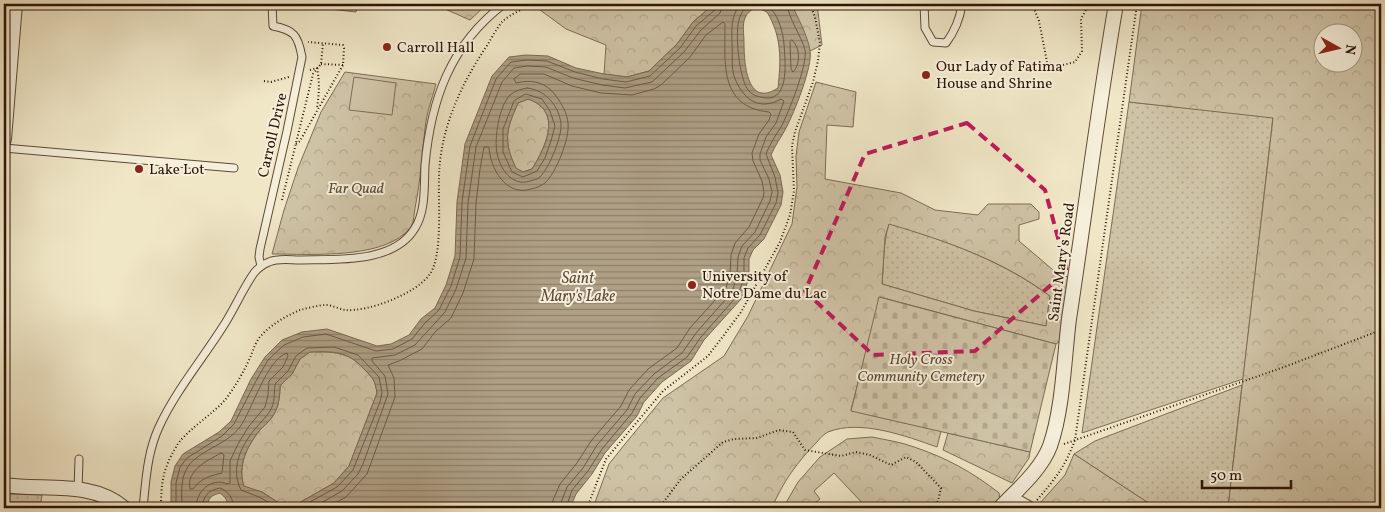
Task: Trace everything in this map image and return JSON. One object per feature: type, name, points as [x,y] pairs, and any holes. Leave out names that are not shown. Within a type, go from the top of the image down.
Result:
[{"type":"street","points":[[4,139],[8,39],[15,4]]},
{"type":"street","name":"Saint Mary's Road","points":[[1000,508],[1034,472],[1050,446],[1059,403],[1066,339],[1101,90],[1116,4]]},
{"type":"street","points":[[4,485],[78,490],[106,495],[124,508]]},
{"type":"street","points":[[1010,498],[1031,505]]},
{"type":"lane","points":[[272,4],[273,26],[287,28],[298,41]]},
{"type":"lane","points":[[142,508],[148,458],[159,427],[223,327],[255,272],[261,266],[278,260],[348,259],[371,256],[401,243],[409,236],[419,219],[429,133],[434,106],[441,86],[464,44],[480,25],[504,4]]},
{"type":"lane","points":[[924,4],[925,28],[933,42],[946,43],[954,34],[961,16],[962,4]]},
{"type":"lane","name":"Carroll Drive","points":[[261,266],[260,249],[301,67],[302,56],[298,41]]},
{"type":"lane","points":[[4,148],[234,168]]},
{"type":"lane","points":[[78,490],[80,459]]},
{"type":"path","points":[[587,508],[606,460],[663,391],[708,356],[741,312],[780,242],[790,214],[794,191],[792,146],[818,61],[820,43],[815,17],[810,4]]},
{"type":"path","points":[[1032,4],[1039,21],[1047,62],[1059,66],[1075,62],[1082,51],[1081,19],[1089,4]]},
{"type":"path","points":[[1031,505],[1059,475],[1068,461],[1075,440],[1137,4]]},
{"type":"path","points":[[296,145],[343,65],[344,48],[323,43],[298,41]]},
{"type":"path","points":[[281,204],[314,74],[320,64],[323,43]]},
{"type":"path","points":[[320,64],[343,65]]},
{"type":"path","points":[[1050,446],[1058,446],[1287,366],[1381,330]]},
{"type":"path","points":[[659,508],[681,479],[723,442],[734,439],[757,438],[779,430],[793,432],[805,450],[841,456],[856,452],[870,455],[891,465],[906,457],[916,462],[941,488],[938,501],[932,508]]},
{"type":"path","points":[[43,508],[46,504],[47,508]]},
{"type":"highlighted area","points":[[967,123],[1045,190],[1067,271],[975,351],[873,355],[805,291],[865,154]]},
{"type":"green space","points":[[287,4],[358,4],[356,12]]},
{"type":"green space","points":[[426,4],[487,4],[470,20],[436,5]]},
{"type":"green space","points":[[532,4],[714,4],[693,22],[677,44],[649,71],[627,77],[604,74],[606,45],[566,29]]},
{"type":"green space","points":[[791,4],[817,4],[822,45],[810,51]]},
{"type":"green space","points":[[1142,4],[1381,4],[1381,508],[1228,508],[1273,118],[1129,102]]},
{"type":"green space","name":"Far Quad","points":[[345,72],[436,84],[426,121],[419,186],[412,225],[399,238],[366,250],[326,254],[272,254],[298,168],[321,112]]},
{"type":"green space","points":[[354,77],[396,83],[392,115],[349,110]]},
{"type":"green space","points":[[816,82],[856,92],[853,127],[827,125],[825,179],[901,193],[935,210],[978,215],[988,204],[1031,204],[1039,212],[1039,219],[1019,225],[1019,241],[1059,275],[1069,277],[1059,342],[1056,344],[880,297],[851,410],[941,431],[937,447],[883,430],[854,427],[841,428],[825,434],[803,457],[786,481],[772,508],[593,508],[609,464],[625,444],[663,398],[724,356],[748,316],[792,224],[797,187],[796,156],[799,132]],"holes":[[[889,224],[973,253],[1032,283],[1050,296],[1046,326],[974,311],[882,284],[885,237]]]},
{"type":"green space","points":[[528,99],[539,105],[545,112],[548,120],[548,130],[542,150],[532,169],[523,172],[516,169],[509,151],[508,136],[518,103]]},
{"type":"green space","points":[[1129,102],[1273,117],[1243,379],[1082,433]]},
{"type":"green space","points":[[889,223],[972,253],[1031,283],[1050,296],[1046,326],[974,311],[882,284]]},
{"type":"green space","name":"Holy Cross Community Cemetery","points":[[879,297],[1056,344],[1030,452],[851,411]]},
{"type":"green space","points":[[310,352],[340,354],[352,359],[372,377],[377,393],[349,466],[334,483],[299,503],[285,505],[262,492],[244,487],[242,471],[244,457],[260,430],[272,417],[279,399],[280,386],[292,374],[300,359]]},
{"type":"green space","points":[[1242,385],[1228,508],[1156,508],[1074,454],[1095,441]]},
{"type":"green space","points":[[948,433],[1030,452],[1029,458],[1012,483],[943,450]]},
{"type":"green space","points":[[872,437],[909,445],[948,461],[969,472],[999,493],[1000,500],[993,508],[867,508],[834,473],[814,491],[820,499],[809,508],[783,508],[798,482],[820,457],[847,439]]},
{"type":"green space","points":[[1074,454],[1156,508],[1049,508],[1040,503],[1065,475]]},
{"type":"green space","points":[[4,494],[42,495],[41,502],[4,502]]},
{"type":"water","name":"Saint Mary's Lake","points":[[714,4],[791,4],[805,34],[810,58],[809,67],[794,112],[771,155],[780,175],[783,192],[781,205],[764,239],[753,250],[749,259],[749,278],[742,298],[704,340],[691,361],[662,382],[644,402],[637,416],[605,453],[592,474],[576,494],[570,508],[227,508],[226,499],[220,493],[210,498],[208,508],[171,508],[171,482],[175,466],[183,454],[219,432],[231,421],[251,379],[265,357],[282,340],[302,332],[327,329],[377,346],[391,344],[409,335],[421,319],[435,308],[446,285],[455,256],[457,202],[465,144],[492,76],[509,57],[526,55],[548,56],[576,68],[627,77],[649,71],[677,44],[693,22]],"holes":[[[756,7],[767,12],[778,40],[780,68],[778,88],[767,93],[759,92],[753,88],[746,70],[744,21],[748,13]],[[528,99],[539,105],[545,112],[548,121],[546,140],[542,150],[532,169],[523,172],[516,168],[508,143],[509,128],[518,103]],[[310,352],[333,352],[346,355],[358,363],[372,377],[377,393],[349,466],[334,483],[299,503],[285,505],[262,492],[244,486],[242,471],[247,449],[272,417],[279,399],[280,386],[292,374],[300,359]]]},
{"type":"place","name":"Carroll Hall","points":[[387,47]]},
{"type":"place","name":"Our Lady of Fatima House and Shrine","points":[[926,75]]},
{"type":"place","name":"Lake Lot","points":[[139,169]]},
{"type":"place","name":"University of Notre Dame du Lac","points":[[692,285]]}]
